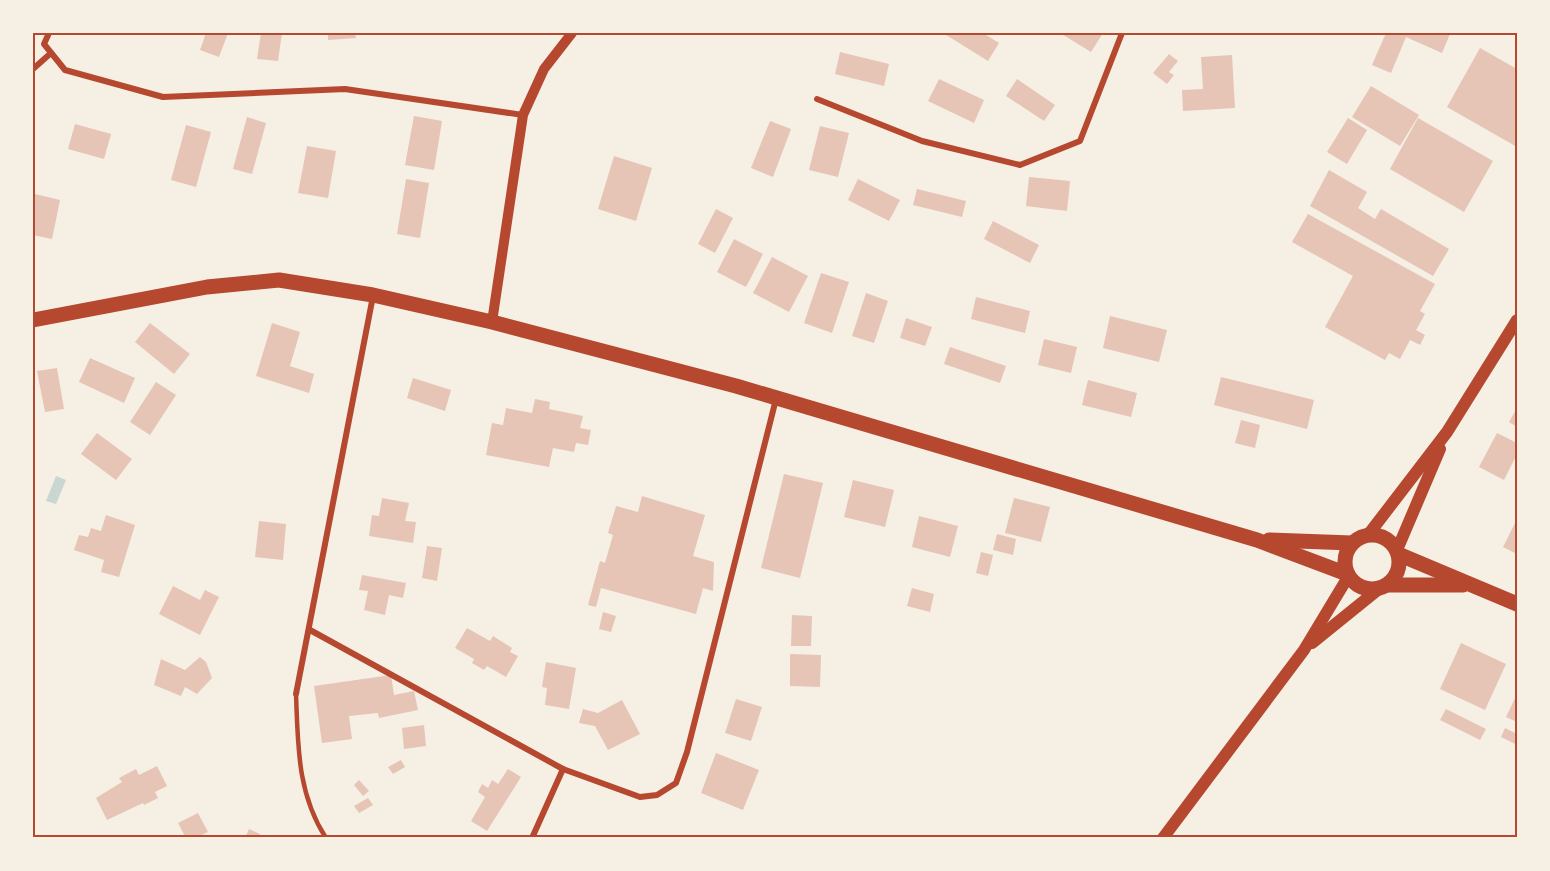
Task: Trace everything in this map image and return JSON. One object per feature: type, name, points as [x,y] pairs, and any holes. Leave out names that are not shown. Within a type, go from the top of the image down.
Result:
[{"type":"highway","points":[[33,320],[207,287],[279,280],[373,295],[492,322],[776,398],[1257,540],[1348,575],[1362,588],[1469,585]]},
{"type":"highway","points":[[1257,540],[1352,543],[1368,535],[1385,538],[1397,552],[1517,604]]},
{"type":"highway","points":[[1348,575],[1345,557],[1352,543]]},
{"type":"highway","points":[[1384,587],[1398,571],[1397,552]]},
{"type":"main road","points":[[1368,535],[1447,432],[1517,320]]},
{"type":"main road","points":[[1397,552],[1447,432]]},
{"type":"main road","points":[[1163,838],[1304,650],[1348,575]]},
{"type":"main road","points":[[1304,650],[1384,587]]},
{"type":"street","points":[[49,33],[44,44],[65,70],[163,97],[345,89],[523,115]]},
{"type":"street","points":[[492,322],[523,115],[544,69],[572,33]]},
{"type":"street","points":[[817,99],[922,141],[1020,165],[1080,141],[1122,33]]},
{"type":"street","points":[[33,69],[51,53]]},
{"type":"street","points":[[296,694],[373,295]]},
{"type":"street","points":[[310,630],[564,769],[640,797],[657,795],[676,783],[690,742],[776,398]]},
{"type":"street","points":[[532,838],[564,769]]},
{"type":"lane","points":[[296,694],[298,754],[303,790],[326,838]]},
{"type":"shaded area","points":[[56,476],[66,480],[56,504],[46,501]]},
{"type":"building","points":[[206,33],[228,33],[219,57],[200,50]]},
{"type":"building","points":[[261,33],[282,33],[278,61],[257,59]]},
{"type":"building","points":[[328,33],[355,33],[356,38],[328,40]]},
{"type":"building","points":[[943,33],[983,33],[999,43],[988,61]]},
{"type":"building","points":[[1060,33],[1103,33],[1091,52]]},
{"type":"building","points":[[1386,33],[1450,34],[1442,53],[1406,37],[1391,73],[1372,65]]},
{"type":"building","points":[[1480,48],[1517,69],[1517,147],[1447,107]]},
{"type":"building","points":[[840,52],[889,64],[884,86],[835,74]]},
{"type":"building","points":[[1169,54],[1178,61],[1169,72],[1174,75],[1167,84],[1153,73]]},
{"type":"building","points":[[1232,55],[1235,108],[1183,111],[1182,90],[1203,89],[1201,57]]},
{"type":"building","points":[[939,79],[984,100],[974,123],[928,101]]},
{"type":"building","points":[[1017,79],[1055,105],[1044,121],[1006,96]]},
{"type":"building","points":[[1371,86],[1419,115],[1400,146],[1352,117]]},
{"type":"building","points":[[414,116],[442,121],[434,170],[405,165]]},
{"type":"building","points":[[247,117],[266,123],[252,174],[233,169]]},
{"type":"building","points":[[1348,118],[1367,130],[1347,164],[1327,152]]},
{"type":"building","points":[[1418,118],[1493,161],[1464,212],[1390,169]]},
{"type":"building","points":[[770,121],[791,129],[773,177],[751,168]]},
{"type":"building","points":[[75,124],[111,134],[104,159],[68,149]]},
{"type":"building","points":[[186,125],[211,132],[196,187],[171,180]]},
{"type":"building","points":[[820,126],[849,133],[838,177],[809,170]]},
{"type":"building","points":[[307,146],[336,151],[328,198],[298,193]]},
{"type":"building","points":[[614,156],[652,168],[636,221],[598,209]]},
{"type":"building","points":[[1329,170],[1367,192],[1358,208],[1375,219],[1381,209],[1449,249],[1433,276],[1310,206]]},
{"type":"building","points":[[1029,177],[1070,181],[1067,211],[1026,206]]},
{"type":"building","points":[[406,179],[429,183],[420,238],[397,234]]},
{"type":"building","points":[[858,179],[900,200],[889,221],[848,200]]},
{"type":"building","points":[[917,189],[966,201],[962,217],[913,205]]},
{"type":"building","points":[[35,194],[60,200],[52,239],[33,235]]},
{"type":"building","points":[[716,209],[733,218],[715,253],[698,244]]},
{"type":"building","points":[[1308,214],[1435,284],[1420,311],[1425,314],[1416,330],[1425,335],[1420,345],[1410,340],[1400,359],[1389,353],[1385,360],[1325,327],[1353,276],[1292,242]]},
{"type":"building","points":[[993,221],[1039,245],[1030,263],[984,239]]},
{"type":"building","points":[[734,239],[763,254],[746,287],[717,272]]},
{"type":"building","points":[[772,257],[808,276],[789,312],[753,293]]},
{"type":"building","points":[[821,273],[849,282],[832,333],[804,323]]},
{"type":"building","points":[[866,293],[888,301],[874,343],[852,336]]},
{"type":"building","points":[[976,297],[1030,311],[1025,333],[971,319]]},
{"type":"building","points":[[1110,316],[1167,330],[1159,362],[1103,348]]},
{"type":"building","points":[[906,318],[932,327],[925,346],[900,338]]},
{"type":"building","points":[[150,323],[190,354],[174,374],[135,342]]},
{"type":"building","points":[[272,323],[300,332],[290,366],[314,374],[309,393],[256,376]]},
{"type":"building","points":[[1044,339],[1077,347],[1071,373],[1038,365]]},
{"type":"building","points":[[950,347],[1006,366],[1000,383],[944,364]]},
{"type":"building","points":[[90,358],[135,378],[124,403],[79,382]]},
{"type":"building","points":[[57,368],[64,409],[45,412],[37,371]]},
{"type":"building","points":[[1221,377],[1314,400],[1307,429],[1214,405]]},
{"type":"building","points":[[413,378],[451,390],[445,411],[407,398]]},
{"type":"building","points":[[1088,380],[1137,393],[1131,417],[1082,405]]},
{"type":"building","points":[[156,382],[176,395],[150,435],[130,422]]},
{"type":"building","points":[[535,399],[550,402],[549,409],[583,416],[580,428],[591,430],[588,445],[576,443],[574,452],[553,448],[549,467],[486,455],[492,423],[503,425],[506,408],[532,413]]},
{"type":"building","points":[[1517,408],[1517,427],[1509,422]]},
{"type":"building","points":[[1241,420],[1260,425],[1255,448],[1235,443]]},
{"type":"building","points":[[97,433],[132,459],[116,480],[81,454]]},
{"type":"building","points":[[1497,433],[1517,443],[1517,454],[1504,480],[1479,467]]},
{"type":"building","points":[[784,474],[823,483],[800,578],[761,568]]},
{"type":"building","points":[[853,480],[894,490],[885,527],[844,517]]},
{"type":"building","points":[[642,496],[705,515],[693,556],[714,562],[713,591],[703,588],[696,614],[601,588],[596,607],[588,605],[600,561],[605,563],[613,535],[608,533],[616,506],[638,512]]},
{"type":"building","points":[[382,498],[409,503],[405,521],[416,522],[413,543],[369,536],[372,515],[379,516]]},
{"type":"building","points":[[1014,498],[1050,507],[1041,542],[1005,533]]},
{"type":"building","points":[[106,515],[135,525],[119,577],[101,572],[104,560],[74,550],[79,535],[88,537],[91,528],[101,531]]},
{"type":"building","points":[[919,516],[958,526],[950,557],[912,547]]},
{"type":"building","points":[[1517,519],[1517,554],[1503,547]]},
{"type":"building","points":[[259,521],[286,524],[283,560],[255,557]]},
{"type":"building","points":[[997,534],[1016,539],[1013,555],[993,550]]},
{"type":"building","points":[[427,546],[442,548],[437,581],[422,578]]},
{"type":"building","points":[[981,552],[993,555],[988,576],[976,573]]},
{"type":"building","points":[[362,575],[406,583],[403,598],[389,595],[385,615],[364,610],[368,591],[359,590]]},
{"type":"building","points":[[173,586],[200,600],[205,590],[219,597],[200,635],[159,614]]},
{"type":"building","points":[[912,588],[934,594],[930,612],[907,606]]},
{"type":"building","points":[[603,612],[616,616],[611,632],[599,629]]},
{"type":"building","points":[[792,615],[812,616],[811,646],[791,646]]},
{"type":"building","points":[[467,628],[490,641],[493,636],[512,648],[510,652],[518,656],[506,677],[487,666],[484,670],[472,663],[474,659],[455,648]]},
{"type":"building","points":[[1461,643],[1506,664],[1485,710],[1440,689]]},
{"type":"building","points":[[790,654],[821,655],[820,687],[790,686]]},
{"type":"building","points":[[200,657],[206,662],[212,678],[197,694],[185,687],[181,696],[154,685],[161,659],[185,670]]},
{"type":"building","points":[[546,662],[576,668],[569,709],[545,705],[547,688],[542,687]]},
{"type":"building","points":[[391,675],[394,695],[414,691],[418,710],[379,718],[378,713],[349,716],[352,739],[322,743],[314,686]]},
{"type":"building","points":[[1517,694],[1517,722],[1506,717]]},
{"type":"building","points":[[736,699],[762,707],[751,741],[725,733]]},
{"type":"building","points":[[622,700],[640,734],[608,750],[595,726],[579,723],[583,709],[598,713]]},
{"type":"building","points":[[1446,709],[1486,729],[1480,740],[1440,720]]},
{"type":"building","points":[[424,725],[426,746],[404,749],[402,728]]},
{"type":"building","points":[[1505,728],[1517,734],[1517,745],[1501,737]]},
{"type":"building","points":[[716,753],[759,770],[743,810],[701,793]]},
{"type":"building","points":[[401,760],[405,767],[393,774],[388,767]]},
{"type":"building","points":[[157,766],[167,786],[155,792],[158,798],[107,820],[96,798],[122,782],[119,778],[136,769],[139,775]]},
{"type":"building","points":[[508,769],[521,777],[487,831],[471,821],[485,797],[478,792],[482,784],[488,788],[492,780],[498,784]]},
{"type":"building","points":[[359,780],[369,791],[363,796],[354,785]]},
{"type":"building","points":[[368,798],[373,805],[359,813],[354,806]]},
{"type":"building","points":[[198,813],[208,832],[195,838],[186,838],[178,823]]},
{"type":"building","points":[[249,829],[260,834],[258,838],[245,838]]}]
